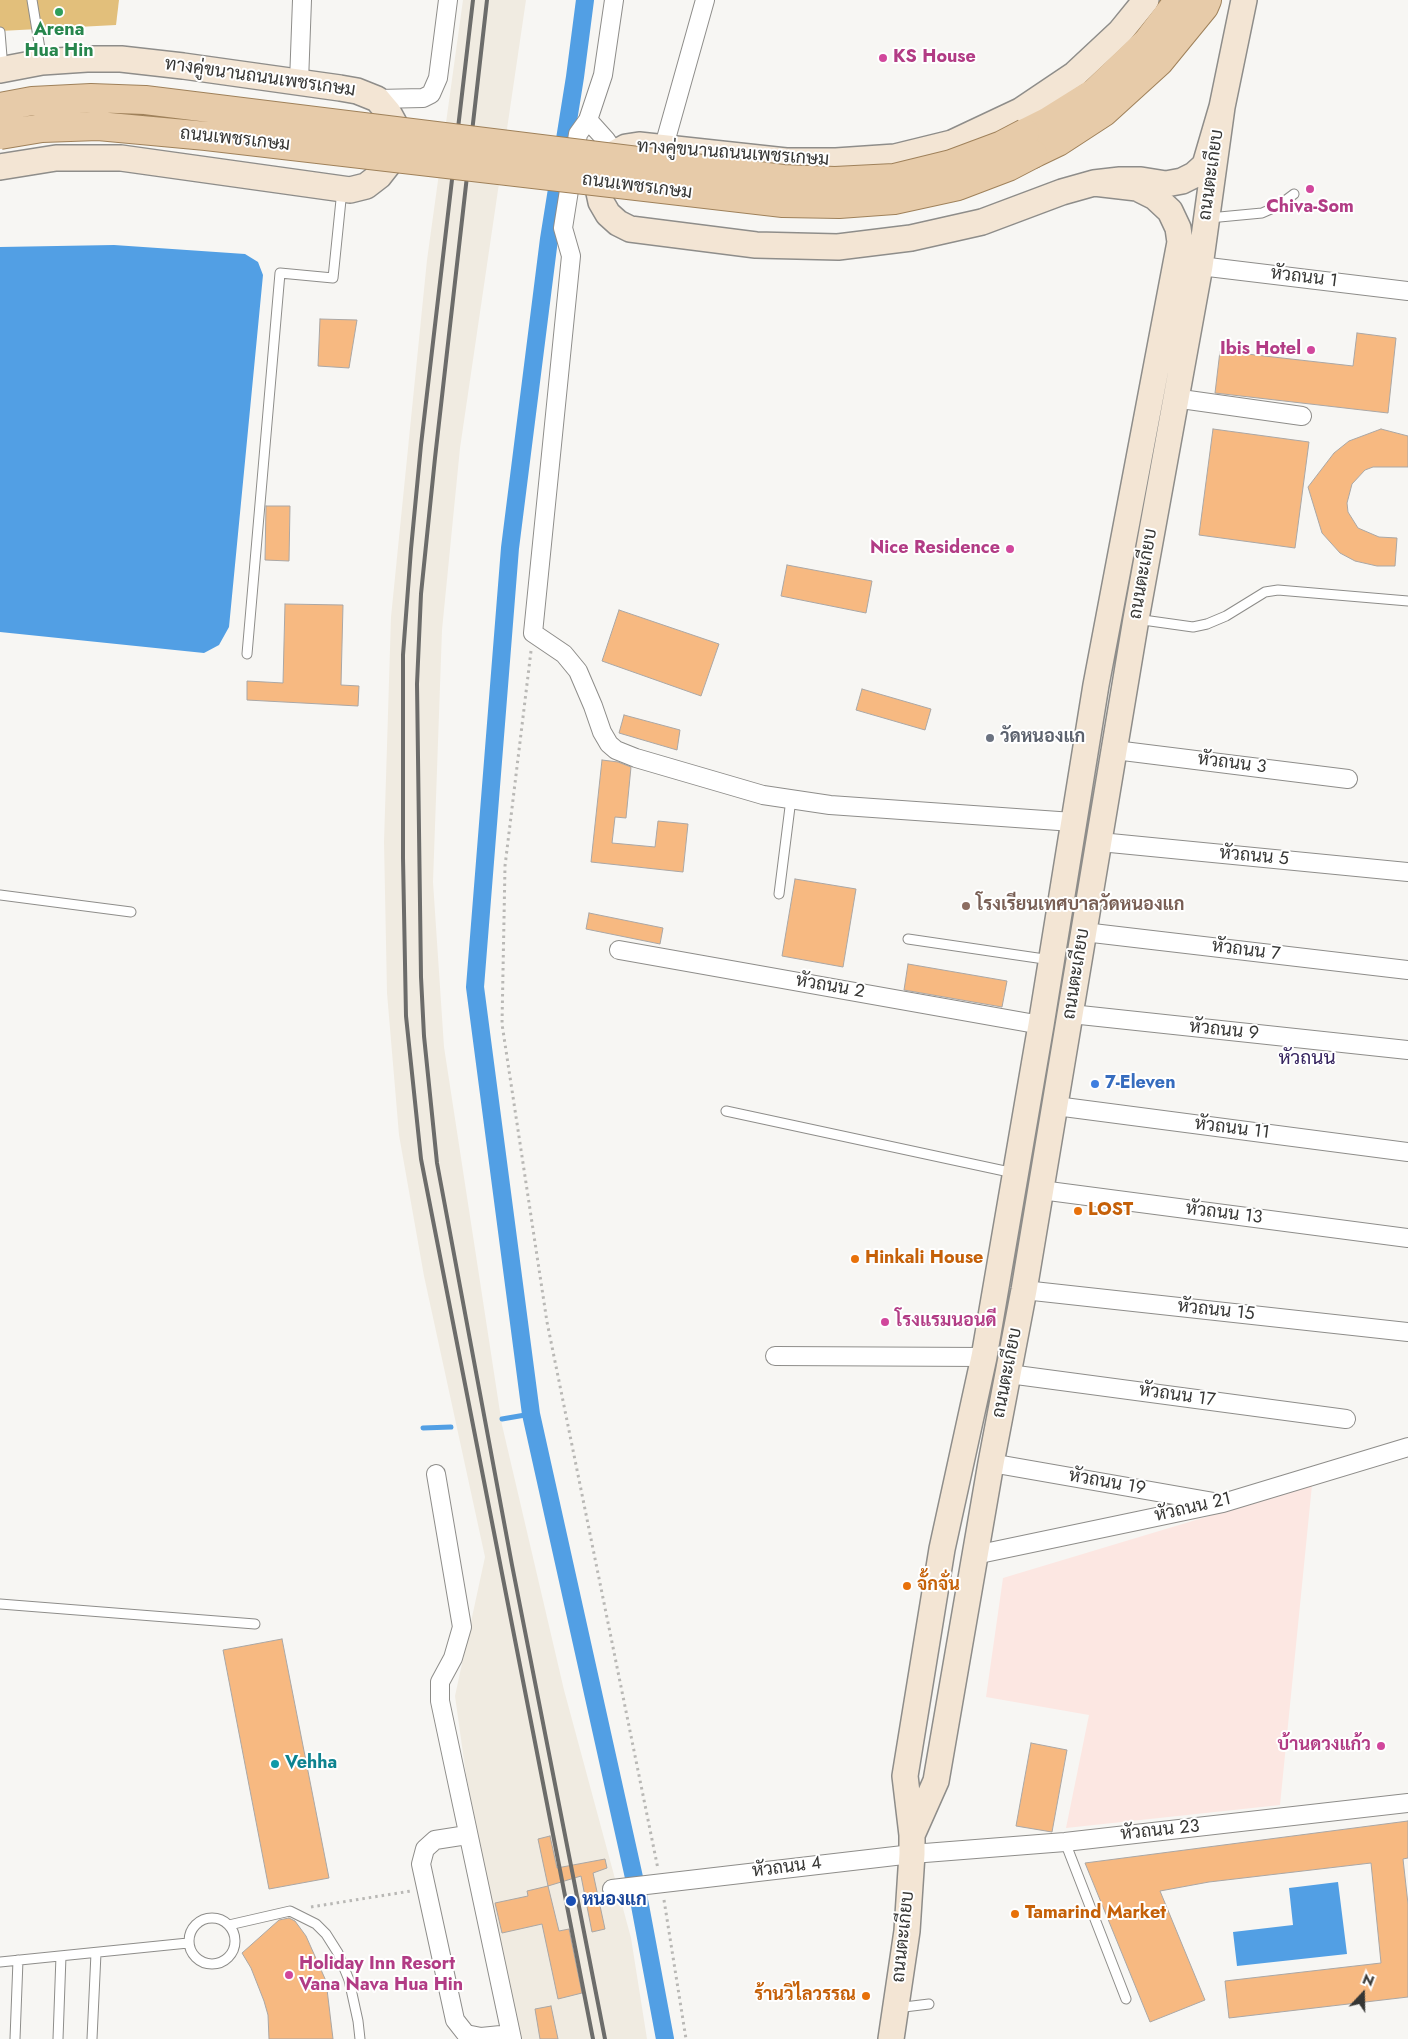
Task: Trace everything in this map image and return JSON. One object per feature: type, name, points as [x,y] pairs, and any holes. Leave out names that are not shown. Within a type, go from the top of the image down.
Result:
[{"type":"main road","name":"ถนนเพชรเกษม","points":[[0,135],[42,128],[98,126],[206,136],[783,204],[838,204],[894,200],[958,186],[1008,167],[1047,122],[1095,92],[1148,41],[1179,0]]},
{"type":"main road","name":"ถนนเพชรเกษม","points":[[0,107],[32,101],[91,98],[145,100],[783,179],[835,181],[894,178],[951,164],[1002,145],[1058,142],[1104,112],[1159,62],[1204,7],[1207,0]]},
{"type":"street","points":[[299,82],[302,0]]},
{"type":"street","points":[[377,99],[423,98],[431,94],[438,78],[448,0]]},
{"type":"street","points":[[614,0],[603,75],[588,120],[578,134],[563,228],[570,256],[533,633],[564,654],[578,672],[602,732],[609,744],[616,750],[636,758],[762,794],[830,805],[1071,834],[1100,845]]},
{"type":"street","points":[[664,146],[705,0]]},
{"type":"street","name":"ทางคู่ขนานถนนเพชรเกษม","points":[[1146,0],[1120,32],[1075,74],[1020,111],[952,143],[895,157],[836,161],[786,161],[664,146],[639,145],[626,147],[615,153],[603,169],[598,188],[601,202],[608,214],[618,223],[630,229],[756,246],[838,247],[911,238],[982,222],[1062,192],[1094,183],[1141,180],[1166,184],[1182,181],[1194,175],[1205,165],[1222,107],[1244,0]]},
{"type":"street","name":"ทางคู่ขนานถนนเพชรเกษม","points":[[0,167],[56,158],[115,158],[350,190],[366,186],[379,176],[390,162],[396,136],[394,123],[377,99],[357,91],[184,66],[121,60],[87,59],[42,62],[2,70]]},
{"type":"street","name":"ถนนตะเกียบ","points":[[912,1845],[936,1781],[991,1463],[1024,1290],[1100,845],[1136,619],[1174,398],[1200,266],[1222,107]]},
{"type":"street","points":[[588,120],[615,153]]},
{"type":"street","name":"ถนนตะเกียบ","points":[[891,2039],[907,1931],[912,1845],[905,1776],[942,1550],[984,1356],[1112,598],[1180,242],[1178,228],[1170,211],[1155,197],[1137,188],[1094,183]]},
{"type":"street","name":"หัวถนน 1","points":[[1200,266],[1408,291]]},
{"type":"street","points":[[1174,398],[1302,416]]},
{"type":"street","name":"หัวถนน 3","points":[[1115,750],[1348,779]]},
{"type":"street","name":"หัวถนน 5","points":[[1100,845],[1408,872]]},
{"type":"street","name":"หัวถนน 7","points":[[1084,932],[1408,970]]},
{"type":"street","name":"หัวถนน 2","points":[[619,950],[1041,1025]]},
{"type":"street","name":"หัวถนน 9","points":[[1071,1014],[1408,1050]]},
{"type":"street","name":"หัวถนน 11","points":[[1056,1106],[1408,1152]]},
{"type":"street","name":"หัวถนน 13","points":[[1041,1190],[1408,1238]]},
{"type":"street","name":"หัวถนน 15","points":[[1024,1290],[1408,1332]]},
{"type":"street","points":[[775,1356],[984,1356]]},
{"type":"street","name":"หัวถนน 17","points":[[1009,1374],[1346,1419]]},
{"type":"street","points":[[969,1422],[998,1427]]},
{"type":"street","name":"หัวถนน 21","points":[[975,1555],[1223,1503],[1408,1446]]},
{"type":"street","name":"หัวถนน 19","points":[[991,1463],[1223,1503]]},
{"type":"street","points":[[436,1474],[462,1627],[453,1658],[440,1682],[440,1701],[467,1835],[512,2037],[481,2037],[466,2034],[455,2020],[421,1864],[425,1849],[435,1840],[467,1835]]},
{"type":"street","points":[[942,1550],[975,1555]]},
{"type":"street","name":"หัวถนน 23","points":[[912,1845],[1065,1842],[1408,1803]]},
{"type":"street","name":"หัวถนน 4","points":[[612,1889],[912,1845]]},
{"type":"lane","points":[[32,0],[42,62]]},
{"type":"lane","points":[[0,32],[2,70]]},
{"type":"lane","points":[[247,654],[280,273],[333,278],[342,190]]},
{"type":"lane","points":[[1206,219],[1262,213],[1278,206],[1294,194]]},
{"type":"lane","points":[[1136,619],[1192,627],[1207,624],[1226,616],[1266,592],[1278,590],[1408,601]]},
{"type":"lane","points":[[779,894],[791,799]]},
{"type":"lane","points":[[0,895],[131,912]]},
{"type":"lane","points":[[908,939],[1051,960]]},
{"type":"lane","points":[[726,1111],[1015,1173]]},
{"type":"lane","points":[[0,1604],[255,1624]]},
{"type":"lane","points":[[1065,1842],[1126,2000]]},
{"type":"lane","points":[[229,1925],[290,1911],[316,1924],[326,1934],[338,1953],[354,1999],[360,2039]]},
{"type":"lane","points":[[216,1918],[229,1925],[235,1938],[232,1952],[222,1962],[207,1963],[195,1956],[188,1943],[191,1929],[202,1920],[216,1918]]},
{"type":"lane","points":[[0,1962],[188,1943]]},
{"type":"lane","points":[[92,2039],[96,1953]]},
{"type":"lane","points":[[58,2039],[61,1956]]},
{"type":"lane","points":[[15,2039],[18,1960]]},
{"type":"lane","points":[[896,2008],[929,2004]]},
{"type":"path","points":[[533,633],[505,866],[502,1024],[547,1322],[661,1883],[686,2039]]},
{"type":"path","points":[[290,1911],[426,1888]]},
{"type":"shaded area","name":"Arena Hua Hin","points":[[0,0],[119,0],[116,25],[0,31]]},
{"type":"shaded area","points":[[463,0],[526,0],[460,448],[442,630],[433,882],[444,1047],[502,1425],[564,1690],[631,1938],[647,2039],[520,2039],[466,1775],[455,1696],[485,1557],[424,1276],[399,1135],[387,993],[384,842],[391,617],[427,260]]},
{"type":"shaded area","points":[[1312,1485],[1280,1805],[1066,1828],[1089,1715],[986,1697],[1003,1578]]},
{"type":"water","points":[[114,245],[245,254],[258,262],[263,275],[229,627],[219,645],[204,653],[0,632],[0,247]]},
{"type":"water","points":[[1338,1882],[1347,1954],[1237,1966],[1233,1932],[1293,1925],[1289,1888]]},
{"type":"building","points":[[320,319],[357,320],[349,368],[318,366]]},
{"type":"building","points":[[1357,333],[1396,338],[1388,413],[1215,393],[1220,351],[1353,366]]},
{"type":"building","points":[[1213,429],[1309,442],[1295,548],[1199,535]]},
{"type":"building","points":[[1381,429],[1408,436],[1408,467],[1373,467],[1365,470],[1352,484],[1347,503],[1348,512],[1358,528],[1379,537],[1397,538],[1395,566],[1377,566],[1355,561],[1340,553],[1322,533],[1308,487],[1334,453],[1349,441]]},
{"type":"building","points":[[266,506],[290,506],[289,561],[265,560]]},
{"type":"building","points":[[787,565],[872,581],[866,613],[781,596]]},
{"type":"building","points":[[285,604],[343,605],[341,685],[359,686],[358,706],[247,700],[247,681],[283,683]]},
{"type":"building","points":[[619,610],[719,644],[701,696],[602,661]]},
{"type":"building","points":[[862,689],[931,709],[925,730],[856,710]]},
{"type":"building","points":[[624,715],[680,730],[677,750],[619,733]]},
{"type":"building","points":[[602,760],[618,762],[631,767],[626,818],[615,817],[612,843],[655,847],[658,821],[688,824],[683,872],[591,862]]},
{"type":"building","points":[[795,879],[856,889],[843,967],[782,956]]},
{"type":"building","points":[[589,913],[663,928],[660,944],[586,929]]},
{"type":"building","points":[[908,964],[1007,981],[1002,1007],[904,990]]},
{"type":"building","name":"Vehha","points":[[282,1639],[329,1878],[269,1889],[223,1650]]},
{"type":"building","points":[[1031,1743],[1067,1750],[1052,1832],[1016,1826]]},
{"type":"building","points":[[1408,1821],[1408,1858],[1403,1859],[1408,1904],[1408,1997],[1229,2018],[1225,1981],[1381,1963],[1371,1863],[1209,1882],[1160,1891],[1205,2000],[1150,2022],[1085,1863]]},
{"type":"building","points":[[550,1836],[557,1868],[605,1859],[607,1868],[593,1873],[605,1929],[592,1932],[581,1876],[548,1886],[538,1839]]},
{"type":"building","points":[[548,1886],[559,1931],[569,1929],[582,1993],[558,1999],[542,1924],[502,1933],[495,1903],[528,1896],[527,1891]]},
{"type":"building","name":"Holiday Inn Resort Vana Nava Hua Hin","points":[[289,1918],[295,1921],[306,1936],[326,1981],[333,2039],[269,2039],[268,2015],[264,2001],[251,1968],[242,1953],[279,1920]]},
{"type":"building","points":[[551,2006],[558,2039],[540,2039],[535,2009]]},
{"type":"waterway","points":[[585,0],[575,77],[549,239],[510,548],[475,987],[531,1414],[639,1900],[665,2039]]},
{"type":"waterway","points":[[502,1419],[531,1414]]},
{"type":"waterway","points":[[423,1428],[451,1427]]},
{"type":"railway","points":[[473,0],[421,445],[403,655],[403,858],[406,1016],[421,1159],[593,2039]]},
{"type":"railway","points":[[487,0],[421,594],[417,684],[421,977],[424,1036],[437,1163],[512,1565],[605,2039]]},
{"type":"place","name":"Arena Hua Hin","points":[[59,12]]},
{"type":"place","name":"KS House","points":[[883,58]]},
{"type":"place","name":"Chiva-Som","points":[[1310,189]]},
{"type":"place","name":"Ibis Hotel","points":[[1311,350]]},
{"type":"place","name":"Nice Residence","points":[[1010,549]]},
{"type":"place","name":"วัดหนองแก","points":[[990,738]]},
{"type":"place","name":"โรงเรียนเทศบาลวัดหนองแก","points":[[966,906]]},
{"type":"place","name":"7-Eleven","points":[[1095,1084]]},
{"type":"place","name":"LOST","points":[[1078,1211]]},
{"type":"place","name":"Hinkali House","points":[[855,1259]]},
{"type":"place","name":"โรงแรมนอนดี","points":[[885,1322]]},
{"type":"place","name":"จั้กจั่น","points":[[907,1586]]},
{"type":"place","name":"บ้านดวงแก้ว","points":[[1381,1746]]},
{"type":"place","name":"Vehha","points":[[275,1764]]},
{"type":"place","name":"หนองแก","points":[[571,1901]]},
{"type":"place","name":"Tamarind Market","points":[[1015,1914]]},
{"type":"place","name":"Holiday Inn Resort Vana Nava Hua Hin","points":[[289,1975]]},
{"type":"place","name":"ร้านวิไลวรรณ","points":[[866,1996]]},
{"type":"district","name":"หัวถนน","points":[[1307,1059]]}]
